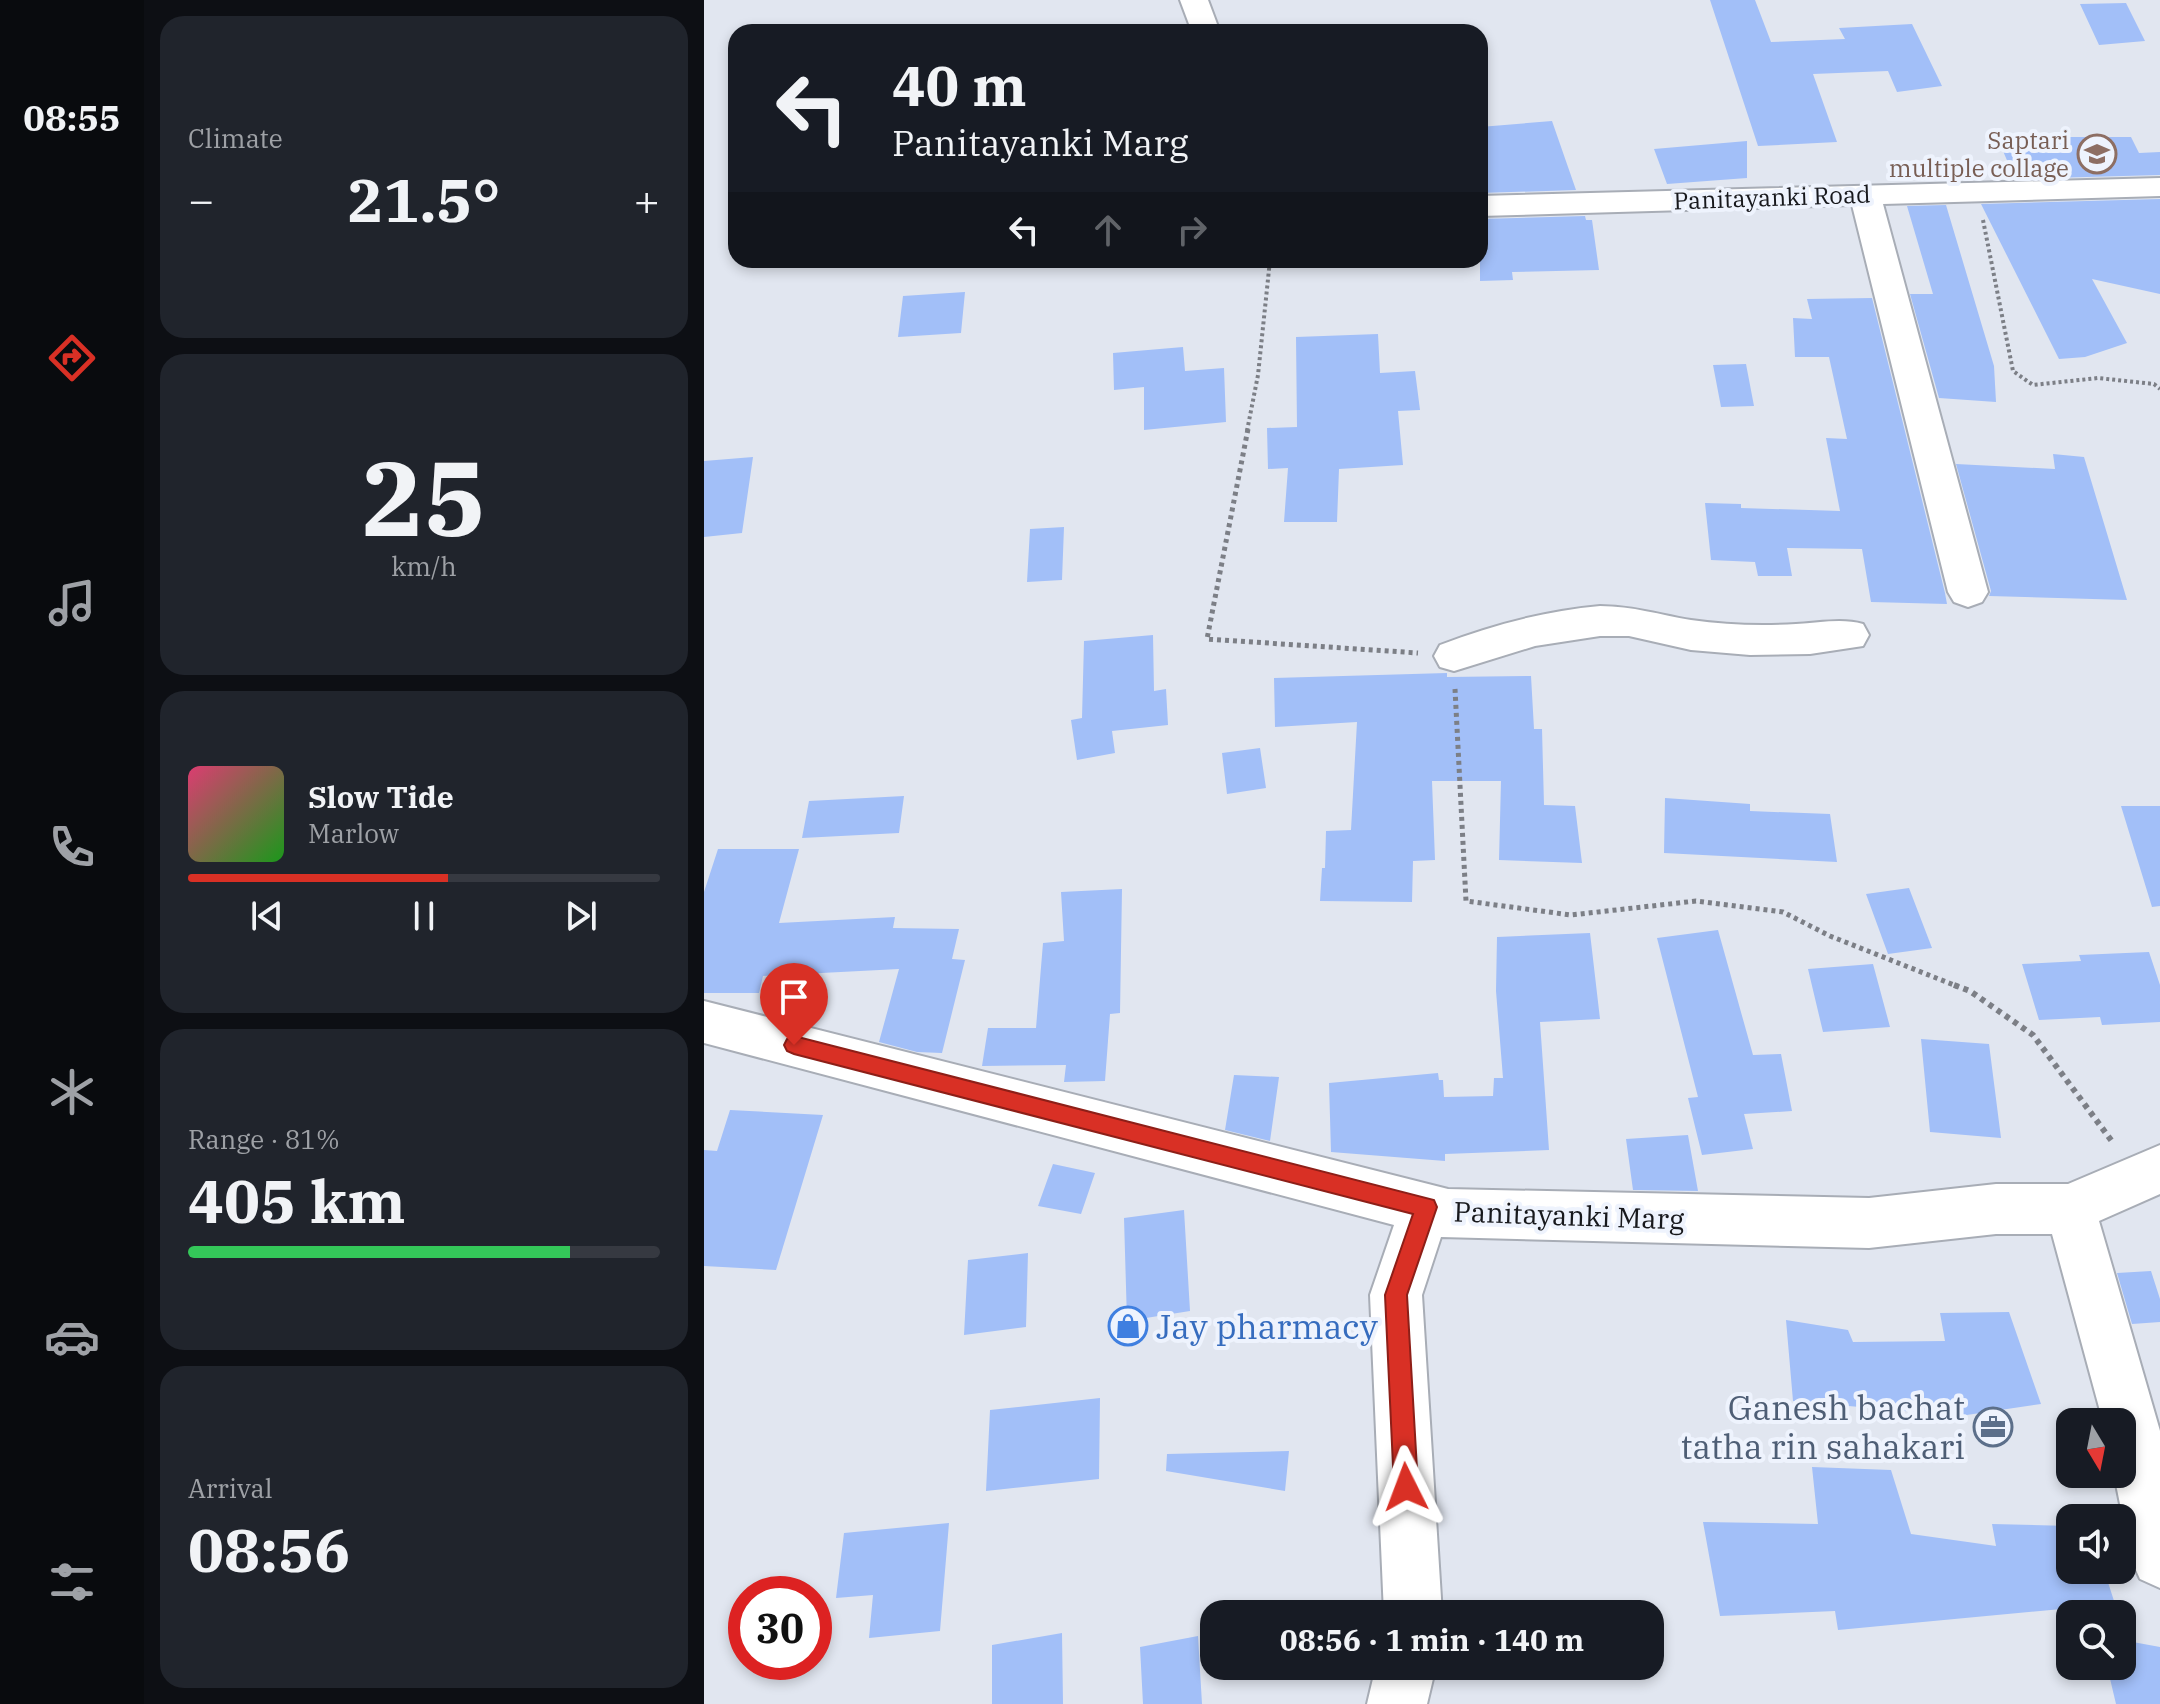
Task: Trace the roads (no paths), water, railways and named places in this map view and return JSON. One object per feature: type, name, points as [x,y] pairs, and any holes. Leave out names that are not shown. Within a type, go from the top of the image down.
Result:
[{"type":"street","points":[[1194,0],[1203,24]]},
{"type":"street","name":"Panitayanki Road","points":[[1488,206],[2160,187]]},
{"type":"street","points":[[1865,195],[1968,592]]},
{"type":"street","points":[[1454,656],[1475,647],[1577,623],[1622,620],[1692,635],[1812,640],[1849,635]]},
{"type":"street","name":"Panitayanki Marg","points":[[704,1022],[1448,1214],[1869,1223],[1996,1209],[2070,1209],[2149,1173]]},
{"type":"street","points":[[1412,1600],[1396,1295],[1426,1207]]},
{"type":"street","points":[[2070,1209],[2127,1405],[2160,1559]]},
{"type":"street","points":[[1397,1704],[1403,1680]]},
{"type":"place","name":"Saptari multiple collage","points":[[2097,154]]},
{"type":"place","name":"Jay pharmacy","points":[[1128,1326]]},
{"type":"place","name":"Ganesh bachat tatha rin sahakari","points":[[1993,1427]]}]
